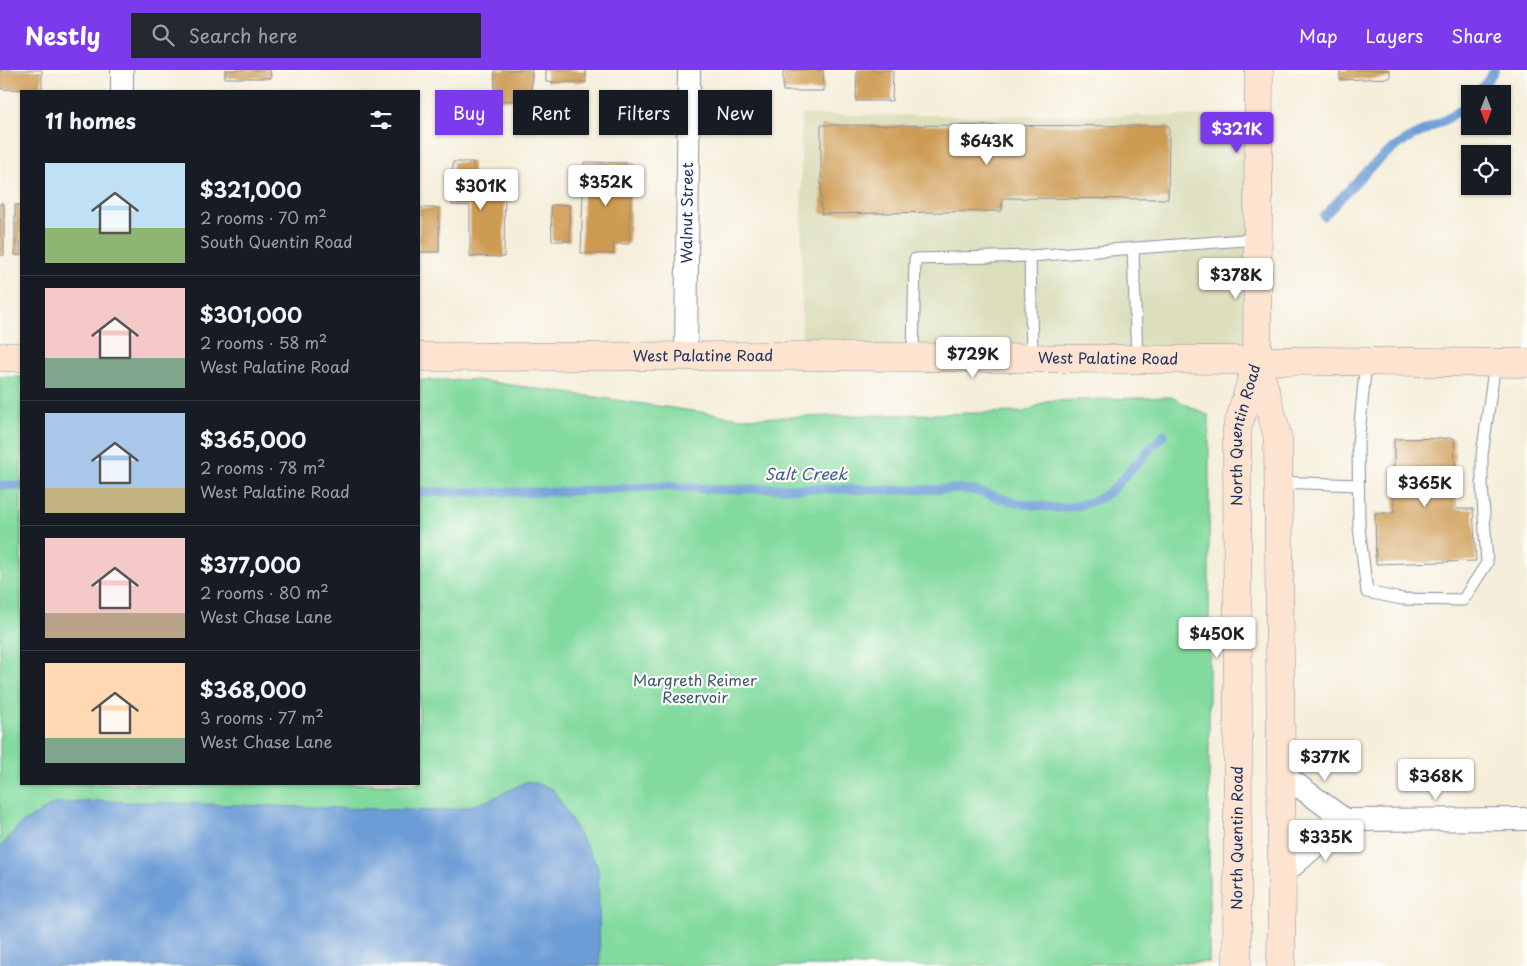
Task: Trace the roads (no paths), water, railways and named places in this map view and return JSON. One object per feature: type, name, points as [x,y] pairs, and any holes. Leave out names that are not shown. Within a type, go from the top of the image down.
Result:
[{"type":"main road","points":[[1257,361],[1259,70]]},
{"type":"main road","name":"West Palatine Road","points":[[420,357],[802,356],[1527,363]]},
{"type":"main road","points":[[0,357],[20,357]]},
{"type":"main road","name":"North Quentin Road","points":[[1257,361],[1278,438],[1282,875],[1281,966]]},
{"type":"main road","name":"North Quentin Road","points":[[1237,966],[1237,429],[1257,361]]},
{"type":"street","points":[[122,70],[122,90]]},
{"type":"street","name":"Walnut Street","points":[[686,357],[689,70]]},
{"type":"street","points":[[1281,773],[1346,820],[1527,820]]},
{"type":"street","points":[[1282,875],[1346,820]]},
{"type":"lane","points":[[913,358],[916,259],[1030,256],[1257,239]]},
{"type":"lane","points":[[1133,248],[1137,360]]},
{"type":"lane","points":[[1030,256],[1032,358]]},
{"type":"lane","points":[[1366,362],[1358,444],[1358,485],[1359,527],[1367,592],[1402,599],[1463,600],[1487,564],[1482,455],[1495,363]]},
{"type":"lane","points":[[1278,482],[1358,485]]},
{"type":"water","points":[[528,781],[553,789],[598,867],[600,966],[0,966],[0,848],[20,824],[54,804],[100,801],[439,811],[463,808],[487,801]]},
{"type":"waterway","name":"Salt Creek","points":[[1484,85],[1495,70]]},
{"type":"waterway","name":"Salt Creek","points":[[1324,216],[1387,153],[1406,140],[1461,110]]},
{"type":"waterway","name":"Salt Creek","points":[[420,492],[558,492],[667,486],[723,490],[778,488],[959,489],[976,491],[1017,503],[1057,508],[1077,506],[1096,500],[1111,491],[1164,434]]},
{"type":"waterway","name":"Salt Creek","points":[[0,485],[20,486]]},
{"type":"park label","name":"Margreth Reimer Reservoir","points":[[695,690]]}]
